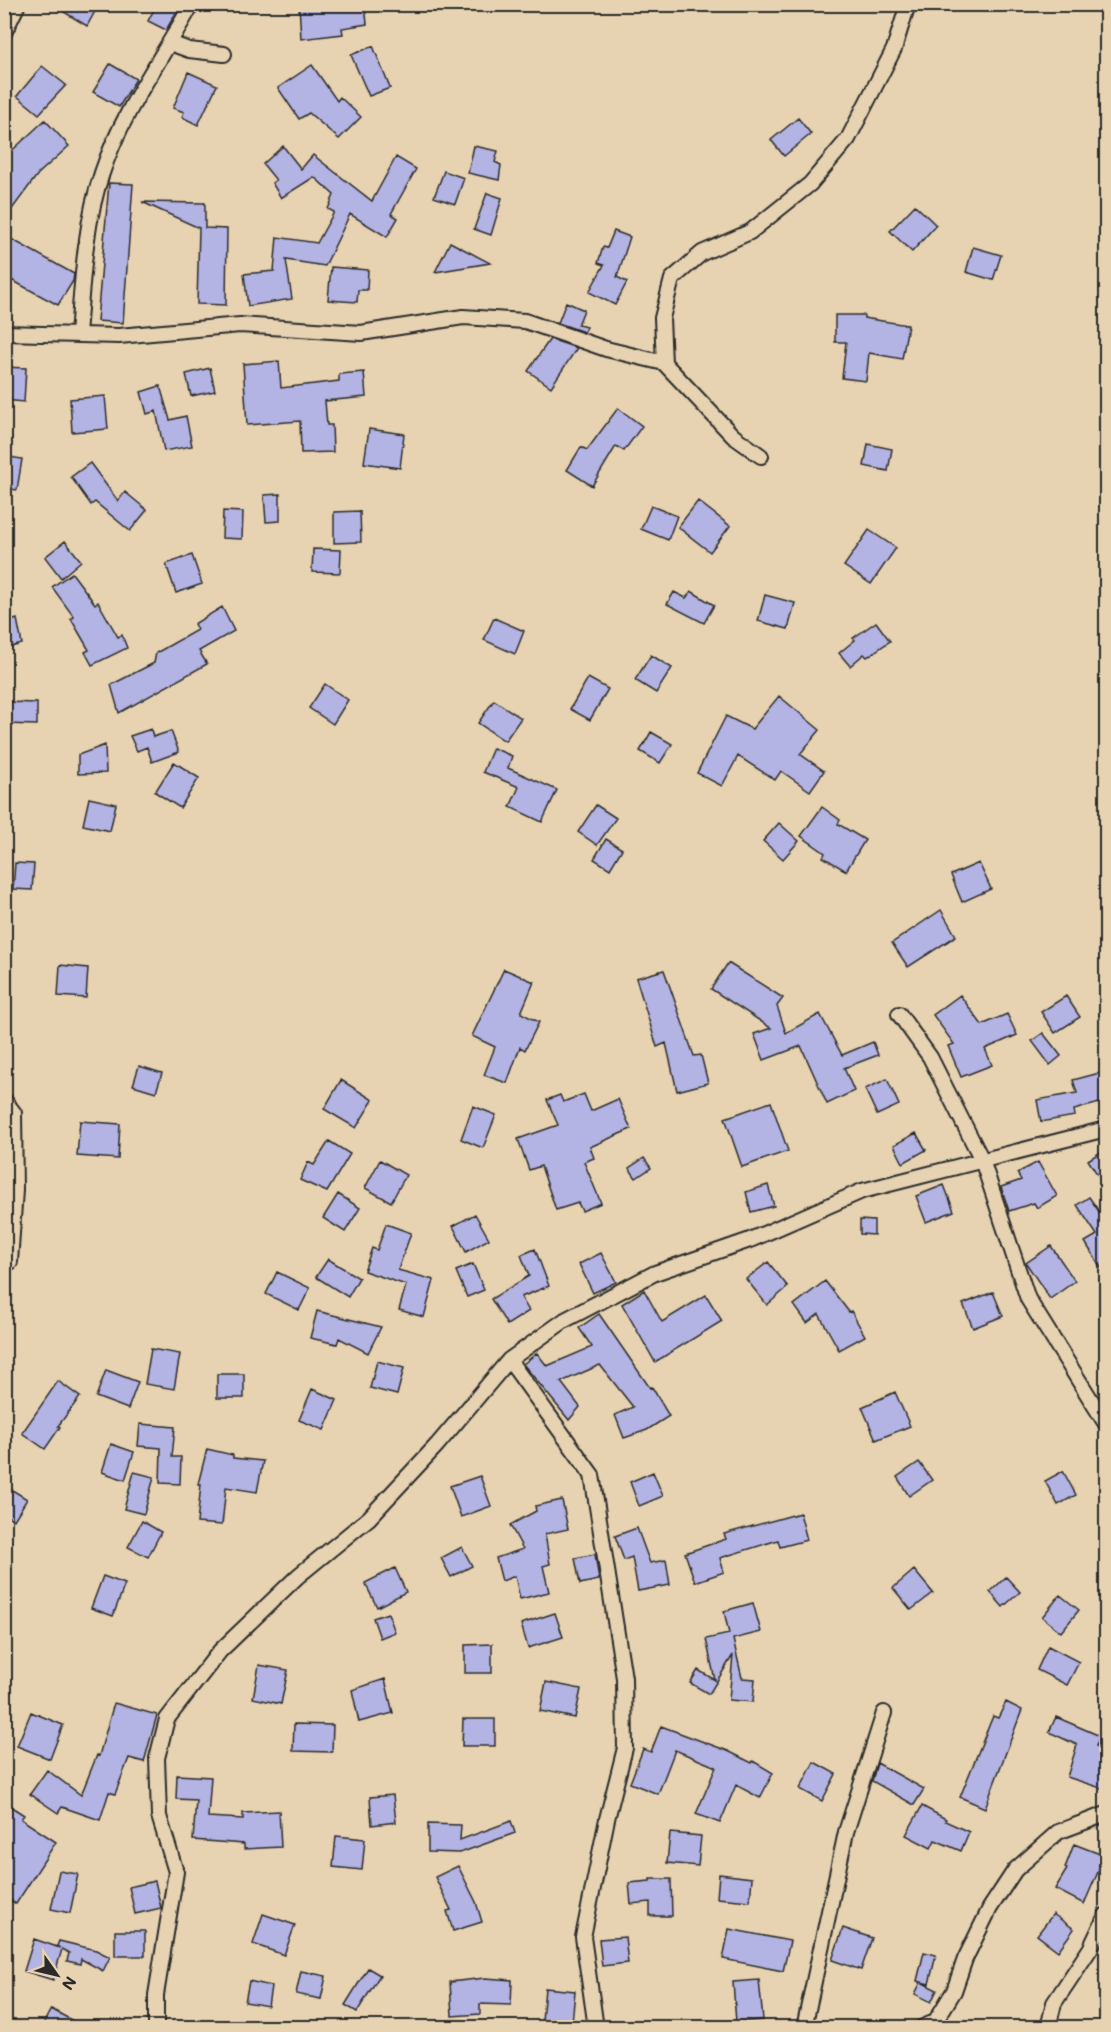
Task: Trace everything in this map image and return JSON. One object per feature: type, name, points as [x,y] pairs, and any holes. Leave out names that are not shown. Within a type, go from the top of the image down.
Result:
[{"type":"street","points":[[4,33],[18,4]]},
{"type":"street","points":[[78,335],[83,263],[101,173],[140,87],[170,43],[192,4]]},
{"type":"street","points":[[664,363],[662,318],[672,279],[702,253],[750,232],[810,184],[848,139],[894,49],[908,4]]},
{"type":"street","points":[[170,43],[189,50],[224,54]]},
{"type":"street","points":[[4,333],[118,336],[240,325],[361,333],[463,317],[525,321],[606,350],[664,363],[733,436],[761,456]]},
{"type":"street","points":[[899,1014],[930,1057],[982,1160],[1028,1299],[1107,1424]]},
{"type":"street","points":[[4,1101],[14,1113],[15,1190],[10,1263]]},
{"type":"street","points":[[156,2028],[156,1995],[176,1872],[159,1816],[157,1758],[167,1719],[220,1651],[298,1576],[369,1518],[437,1445],[508,1360],[565,1320],[654,1273],[750,1240],[862,1191],[1107,1129]]},
{"type":"street","points":[[508,1360],[591,1475],[624,1678],[625,1748],[607,1819],[583,1937],[596,2028]]},
{"type":"street","points":[[804,2028],[846,1832],[884,1713]]},
{"type":"street","points":[[921,2028],[935,2022],[954,1991],[965,1959],[990,1908],[1015,1870],[1058,1832],[1107,1814]]},
{"type":"street","points":[[1048,2028],[1054,2003],[1090,1949],[1107,1915]]},
{"type":"building","points":[[51,4],[99,4],[87,26]]},
{"type":"building","points":[[157,4],[181,4],[166,30],[148,21]]},
{"type":"building","points":[[299,4],[365,4],[367,24],[342,28],[343,34],[301,39]]},
{"type":"building","points":[[373,46],[390,88],[369,96],[351,55]]},
{"type":"building","points":[[110,64],[136,79],[119,107],[93,92]]},
{"type":"building","points":[[312,65],[337,101],[340,97],[361,117],[339,139],[309,113],[299,119],[278,88]]},
{"type":"building","points":[[42,66],[66,85],[39,114],[17,96]]},
{"type":"building","points":[[188,72],[217,85],[198,125],[182,117],[184,112],[173,108]]},
{"type":"building","points":[[798,118],[811,134],[784,156],[771,140]]},
{"type":"building","points":[[45,120],[69,146],[38,174],[4,220],[4,158]]},
{"type":"building","points":[[283,146],[301,169],[313,155],[372,201],[396,157],[416,169],[391,214],[398,218],[387,237],[350,214],[325,266],[286,260],[292,299],[248,306],[244,274],[274,271],[277,237],[317,243],[334,212],[328,209],[334,195],[314,177],[281,198],[272,183],[276,180],[263,164]]},
{"type":"building","points":[[474,146],[498,151],[495,162],[501,165],[499,180],[468,173]]},
{"type":"building","points":[[444,171],[464,178],[455,204],[434,197]]},
{"type":"building","points":[[109,183],[133,184],[123,323],[97,321]]},
{"type":"building","points":[[487,193],[502,198],[491,235],[474,229]]},
{"type":"building","points":[[142,202],[205,203],[205,228],[227,229],[226,305],[197,304],[199,228]]},
{"type":"building","points":[[915,205],[936,225],[912,252],[890,231]]},
{"type":"building","points":[[614,231],[630,237],[617,277],[627,282],[615,305],[589,292],[604,265],[598,263],[603,247],[607,248]]},
{"type":"building","points":[[4,235],[74,274],[73,281],[58,305],[4,276]]},
{"type":"building","points":[[450,242],[490,263],[435,272]]},
{"type":"building","points":[[973,247],[1001,255],[993,280],[966,272]]},
{"type":"building","points":[[331,267],[368,270],[367,290],[358,290],[357,302],[328,300]]},
{"type":"building","points":[[566,302],[584,310],[578,325],[587,327],[584,332],[558,323]]},
{"type":"building","points":[[835,315],[864,315],[864,318],[908,325],[902,359],[869,353],[866,381],[842,378],[846,342],[835,342]]},
{"type":"building","points":[[550,339],[577,348],[551,387],[528,371]]},
{"type":"building","points":[[279,361],[281,388],[339,381],[339,374],[364,372],[366,397],[325,401],[327,425],[332,425],[333,452],[301,453],[300,421],[247,425],[243,364]]},
{"type":"building","points":[[4,367],[26,368],[24,402],[4,400]]},
{"type":"building","points":[[210,368],[215,391],[191,396],[186,374]]},
{"type":"building","points":[[160,386],[170,420],[186,416],[192,446],[164,451],[156,411],[147,414],[141,392]]},
{"type":"building","points":[[105,396],[108,429],[72,432],[70,399]]},
{"type":"building","points":[[618,408],[642,426],[624,451],[616,446],[592,486],[567,470],[581,447],[587,450]]},
{"type":"building","points":[[369,429],[404,434],[400,468],[364,463]]},
{"type":"building","points":[[868,444],[892,449],[888,471],[864,466]]},
{"type":"building","points":[[4,456],[22,459],[17,490],[4,488]]},
{"type":"building","points":[[90,463],[118,501],[125,492],[147,510],[130,531],[95,502],[91,505],[71,477]]},
{"type":"building","points":[[280,494],[280,521],[266,522],[264,495]]},
{"type":"building","points":[[698,501],[730,526],[710,552],[678,527]]},
{"type":"building","points":[[651,506],[677,516],[668,540],[641,529]]},
{"type":"building","points":[[223,511],[243,512],[242,539],[222,538]]},
{"type":"building","points":[[360,511],[361,542],[334,543],[334,512]]},
{"type":"building","points":[[869,530],[896,548],[871,584],[844,566]]},
{"type":"building","points":[[65,541],[81,561],[61,578],[45,557]]},
{"type":"building","points":[[313,549],[341,550],[340,573],[312,572]]},
{"type":"building","points":[[192,555],[202,584],[176,593],[166,564]]},
{"type":"building","points":[[72,573],[95,604],[98,602],[118,637],[122,635],[127,648],[92,665],[85,652],[89,650],[71,619],[74,617],[52,587]]},
{"type":"building","points":[[691,591],[714,605],[704,623],[667,604],[674,592],[686,598]]},
{"type":"building","points":[[765,595],[795,603],[788,629],[758,621]]},
{"type":"building","points":[[222,607],[234,631],[199,651],[207,664],[119,713],[111,685],[154,663],[156,653],[197,630],[194,624]]},
{"type":"building","points":[[494,618],[524,631],[515,654],[484,640]]},
{"type":"building","points":[[17,619],[22,644],[4,649],[4,623]]},
{"type":"building","points":[[876,622],[890,641],[867,657],[864,654],[850,666],[839,653],[855,640],[853,638]]},
{"type":"building","points":[[651,655],[672,668],[656,693],[635,680]]},
{"type":"building","points":[[588,678],[608,689],[590,720],[570,709]]},
{"type":"building","points":[[325,684],[348,700],[333,724],[309,708]]},
{"type":"building","points":[[779,696],[820,730],[800,754],[824,771],[810,791],[781,771],[775,780],[738,756],[722,786],[697,773],[726,716],[752,729]]},
{"type":"building","points":[[494,700],[521,718],[505,741],[478,723]]},
{"type":"building","points":[[4,702],[37,703],[37,725],[4,724]]},
{"type":"building","points":[[151,729],[153,737],[171,731],[179,752],[152,762],[147,747],[137,751],[130,736]]},
{"type":"building","points":[[651,732],[672,744],[660,763],[640,751]]},
{"type":"building","points":[[105,745],[106,773],[78,774],[78,755]]},
{"type":"building","points":[[493,748],[512,756],[508,768],[557,790],[542,822],[510,807],[519,787],[483,772]]},
{"type":"building","points":[[174,762],[199,778],[180,808],[155,792]]},
{"type":"building","points":[[89,798],[116,804],[110,831],[83,825]]},
{"type":"building","points":[[596,805],[616,818],[597,845],[578,832]]},
{"type":"building","points":[[822,807],[840,820],[838,824],[865,840],[846,871],[823,857],[825,853],[801,836]]},
{"type":"building","points":[[779,823],[799,841],[783,859],[763,841]]},
{"type":"building","points":[[606,839],[622,849],[610,869],[594,859]]},
{"type":"building","points":[[15,863],[34,864],[32,890],[13,889]]},
{"type":"building","points":[[979,863],[991,889],[962,902],[951,875]]},
{"type":"building","points":[[941,910],[956,936],[908,967],[892,943]]},
{"type":"building","points":[[728,963],[783,998],[777,1006],[786,1033],[820,1014],[842,1055],[873,1042],[878,1055],[844,1068],[854,1091],[827,1104],[801,1046],[764,1060],[754,1034],[771,1028],[711,989]]},
{"type":"building","points":[[60,965],[88,968],[86,998],[58,996]]},
{"type":"building","points":[[504,969],[534,982],[521,1013],[539,1022],[525,1050],[520,1047],[507,1083],[484,1075],[495,1047],[472,1036]]},
{"type":"building","points":[[664,970],[694,1056],[701,1055],[708,1083],[677,1091],[666,1043],[657,1047],[636,978]]},
{"type":"building","points":[[960,995],[982,1025],[1007,1014],[1017,1035],[985,1049],[992,1065],[961,1077],[948,1046],[954,1044],[933,1015]]},
{"type":"building","points":[[1066,996],[1080,1017],[1055,1033],[1041,1012]]},
{"type":"building","points":[[1043,1033],[1061,1056],[1050,1065],[1032,1041]]},
{"type":"building","points":[[139,1066],[162,1073],[156,1092],[133,1085]]},
{"type":"building","points":[[1107,1071],[1107,1101],[1074,1110],[1075,1116],[1041,1122],[1037,1100],[1077,1093],[1073,1080]]},
{"type":"building","points":[[887,1079],[899,1105],[877,1115],[865,1089]]},
{"type":"building","points":[[341,1080],[373,1100],[356,1128],[324,1109]]},
{"type":"building","points":[[584,1094],[591,1111],[618,1099],[631,1129],[590,1147],[594,1158],[584,1162],[601,1203],[582,1211],[578,1203],[556,1210],[541,1166],[529,1170],[518,1139],[558,1125],[547,1100],[560,1095],[563,1102]]},
{"type":"building","points":[[771,1102],[788,1151],[742,1167],[725,1118]]},
{"type":"building","points":[[473,1106],[496,1115],[483,1148],[461,1139]]},
{"type":"building","points":[[80,1121],[120,1124],[118,1159],[77,1156]]},
{"type":"building","points":[[916,1133],[926,1150],[903,1163],[894,1145]]},
{"type":"building","points":[[329,1141],[350,1154],[327,1192],[300,1180],[308,1162],[314,1165]]},
{"type":"building","points":[[1107,1148],[1107,1189],[1088,1160]]},
{"type":"building","points":[[644,1158],[651,1168],[636,1178],[629,1168]]},
{"type":"building","points":[[380,1160],[406,1175],[391,1202],[365,1188]]},
{"type":"building","points":[[1038,1162],[1057,1196],[1037,1208],[1034,1203],[1009,1211],[1001,1187],[1021,1180],[1017,1173]]},
{"type":"building","points":[[768,1185],[774,1206],[751,1212],[746,1192]]},
{"type":"building","points":[[944,1185],[954,1211],[926,1222],[916,1196]]},
{"type":"building","points":[[338,1194],[360,1208],[345,1232],[323,1218]]},
{"type":"building","points":[[1089,1197],[1107,1223],[1107,1278],[1085,1242],[1097,1235],[1077,1205]]},
{"type":"building","points":[[475,1214],[489,1239],[466,1252],[453,1226]]},
{"type":"building","points":[[860,1220],[874,1221],[874,1235],[860,1234]]},
{"type":"building","points":[[386,1224],[411,1233],[398,1270],[434,1280],[424,1317],[399,1310],[406,1285],[364,1271],[372,1248],[377,1250]]},
{"type":"building","points":[[1051,1246],[1075,1281],[1050,1299],[1026,1263]]},
{"type":"building","points":[[535,1249],[549,1286],[521,1297],[529,1311],[507,1325],[491,1299],[529,1276],[521,1255]]},
{"type":"building","points":[[601,1253],[616,1282],[593,1293],[579,1264]]},
{"type":"building","points":[[328,1259],[359,1278],[348,1297],[316,1277]]},
{"type":"building","points":[[768,1262],[788,1287],[767,1305],[746,1279]]},
{"type":"building","points":[[473,1264],[484,1290],[467,1297],[456,1271]]},
{"type":"building","points":[[277,1272],[310,1288],[299,1310],[266,1294]]},
{"type":"building","points":[[825,1281],[849,1312],[851,1311],[865,1336],[839,1350],[819,1314],[807,1323],[794,1305]]},
{"type":"building","points":[[644,1290],[662,1322],[706,1295],[722,1321],[655,1362],[622,1304]]},
{"type":"building","points":[[993,1292],[1003,1316],[973,1328],[963,1304]]},
{"type":"building","points":[[317,1311],[381,1327],[368,1353],[339,1338],[337,1344],[310,1338]]},
{"type":"building","points":[[599,1314],[650,1388],[652,1387],[669,1416],[647,1430],[624,1438],[615,1415],[633,1407],[600,1365],[561,1382],[580,1407],[569,1420],[523,1364],[537,1353],[547,1366],[592,1347],[579,1328]]},
{"type":"building","points":[[151,1349],[180,1354],[174,1389],[145,1384]]},
{"type":"building","points":[[377,1361],[404,1368],[397,1395],[370,1388]]},
{"type":"building","points":[[106,1370],[138,1382],[128,1409],[96,1397]]},
{"type":"building","points":[[217,1374],[244,1374],[244,1398],[217,1398]]},
{"type":"building","points":[[58,1381],[80,1397],[58,1426],[60,1427],[45,1449],[22,1433]]},
{"type":"building","points":[[312,1389],[337,1400],[324,1430],[299,1420]]},
{"type":"building","points":[[895,1392],[910,1426],[876,1440],[862,1407]]},
{"type":"building","points":[[140,1424],[175,1427],[172,1457],[181,1457],[180,1484],[160,1483],[161,1448],[138,1446]]},
{"type":"building","points":[[111,1444],[134,1452],[125,1480],[102,1472]]},
{"type":"building","points":[[207,1449],[233,1455],[233,1458],[263,1461],[257,1492],[226,1487],[222,1525],[197,1523],[201,1484],[198,1484]]},
{"type":"building","points":[[919,1462],[932,1480],[909,1496],[897,1477]]},
{"type":"building","points":[[1063,1471],[1076,1495],[1058,1505],[1045,1481]]},
{"type":"building","points":[[134,1472],[154,1477],[144,1514],[124,1509]]},
{"type":"building","points":[[653,1472],[663,1496],[639,1506],[630,1482]]},
{"type":"building","points":[[480,1476],[491,1506],[461,1517],[450,1486]]},
{"type":"building","points":[[4,1485],[27,1499],[14,1520],[4,1514]]},
{"type":"building","points":[[562,1500],[568,1529],[545,1534],[550,1564],[543,1566],[549,1592],[520,1599],[515,1576],[502,1581],[496,1558],[523,1549],[510,1525],[536,1511],[535,1506]]},
{"type":"building","points":[[800,1513],[807,1540],[780,1547],[778,1540],[720,1558],[724,1572],[695,1582],[685,1553],[726,1539],[724,1534]]},
{"type":"building","points":[[142,1521],[161,1532],[148,1557],[128,1547]]},
{"type":"building","points":[[637,1528],[650,1563],[666,1560],[670,1585],[638,1591],[632,1557],[624,1560],[615,1536]]},
{"type":"building","points":[[462,1547],[472,1566],[451,1577],[441,1558]]},
{"type":"building","points":[[595,1554],[599,1580],[580,1584],[575,1558]]},
{"type":"building","points":[[395,1568],[406,1592],[377,1607],[365,1583]]},
{"type":"building","points":[[914,1570],[933,1593],[911,1610],[893,1588]]},
{"type":"building","points":[[103,1576],[125,1584],[113,1616],[91,1608]]},
{"type":"building","points":[[1006,1577],[1020,1592],[1003,1607],[990,1592]]},
{"type":"building","points":[[1060,1595],[1079,1610],[1061,1632],[1042,1617]]},
{"type":"building","points":[[753,1603],[761,1632],[733,1639],[742,1678],[755,1679],[753,1702],[729,1700],[733,1655],[709,1694],[690,1683],[698,1670],[715,1680],[706,1639],[729,1634],[724,1611]]},
{"type":"building","points":[[388,1613],[395,1632],[380,1638],[373,1618]]},
{"type":"building","points":[[555,1613],[563,1637],[528,1648],[521,1624]]},
{"type":"building","points":[[492,1644],[492,1673],[465,1673],[465,1645]]},
{"type":"building","points":[[1048,1646],[1079,1662],[1067,1685],[1037,1670]]},
{"type":"building","points":[[259,1665],[288,1670],[281,1704],[253,1698]]},
{"type":"building","points":[[385,1679],[393,1713],[359,1722],[352,1690]]},
{"type":"building","points":[[546,1682],[581,1689],[575,1718],[540,1711]]},
{"type":"building","points":[[1006,1702],[1022,1710],[985,1808],[960,1797],[993,1716],[998,1718]]},
{"type":"building","points":[[114,1703],[157,1715],[144,1762],[129,1758],[115,1794],[109,1792],[100,1820],[62,1807],[58,1813],[30,1794],[47,1770],[81,1795],[97,1755],[99,1756]]},
{"type":"building","points":[[31,1712],[63,1725],[50,1759],[17,1746]]},
{"type":"building","points":[[1056,1717],[1100,1736],[1096,1746],[1107,1749],[1107,1790],[1067,1777],[1077,1745],[1049,1732]]},
{"type":"building","points":[[463,1719],[495,1719],[495,1746],[462,1746]]},
{"type":"building","points":[[294,1724],[333,1725],[332,1752],[293,1751]]},
{"type":"building","points":[[661,1726],[728,1751],[752,1763],[753,1761],[773,1773],[760,1798],[736,1785],[720,1823],[696,1814],[716,1767],[675,1750],[658,1794],[630,1783],[643,1749],[651,1752]]},
{"type":"building","points":[[814,1762],[836,1774],[822,1801],[800,1789]]},
{"type":"building","points":[[877,1763],[924,1789],[914,1805],[872,1781]]},
{"type":"building","points":[[177,1775],[211,1777],[208,1817],[243,1819],[243,1813],[279,1811],[281,1847],[244,1849],[244,1844],[193,1840],[196,1800],[176,1799]]},
{"type":"building","points":[[393,1795],[396,1822],[372,1825],[370,1797]]},
{"type":"building","points":[[10,1806],[24,1815],[21,1819],[56,1842],[16,1904],[4,1896],[4,1814]]},
{"type":"building","points":[[922,1806],[946,1819],[945,1821],[969,1832],[961,1851],[935,1840],[931,1848],[906,1835]]},
{"type":"building","points":[[511,1821],[515,1833],[460,1853],[428,1852],[428,1824],[461,1825],[460,1840]]},
{"type":"building","points":[[670,1833],[701,1836],[698,1866],[667,1863]]},
{"type":"building","points":[[336,1836],[365,1839],[362,1870],[333,1867]]},
{"type":"building","points":[[1074,1844],[1105,1856],[1084,1904],[1055,1889],[1067,1869],[1065,1868]]},
{"type":"building","points":[[458,1866],[476,1902],[482,1922],[453,1931],[447,1911],[451,1910],[435,1877]]},
{"type":"building","points":[[59,1871],[78,1874],[70,1913],[51,1909]]},
{"type":"building","points":[[719,1874],[752,1878],[750,1901],[717,1898]]},
{"type":"building","points":[[650,1879],[671,1879],[672,1916],[650,1916],[650,1902],[631,1904],[629,1883],[650,1881]]},
{"type":"building","points":[[155,1881],[161,1908],[135,1914],[129,1887]]},
{"type":"building","points":[[263,1914],[295,1925],[284,1955],[253,1944]]},
{"type":"building","points":[[1053,1914],[1074,1929],[1058,1951],[1037,1935]]},
{"type":"building","points":[[843,1928],[872,1938],[861,1970],[832,1960]]},
{"type":"building","points":[[729,1929],[790,1941],[783,1971],[723,1959]]},
{"type":"building","points":[[115,1931],[145,1931],[145,1956],[115,1956]]},
{"type":"building","points":[[625,1937],[628,1963],[602,1966],[599,1939]]},
{"type":"building","points":[[34,1939],[60,1948],[57,1946],[59,1941],[96,1950],[110,1957],[103,1971],[81,1959],[80,1964],[67,1961],[69,1953],[62,1949],[53,1980],[24,1971]]},
{"type":"building","points":[[924,1952],[936,1955],[929,1984],[917,1981]]},
{"type":"building","points":[[368,1968],[380,1975],[357,2012],[345,2005]]},
{"type":"building","points":[[301,1971],[326,1976],[321,1999],[296,1994]]},
{"type":"building","points":[[485,1978],[512,1980],[511,2005],[480,2004],[480,2014],[452,2016],[450,1982]]},
{"type":"building","points":[[759,1980],[763,2020],[736,2022],[733,1982]]},
{"type":"building","points":[[249,1981],[271,1986],[268,2006],[245,2002]]},
{"type":"building","points":[[921,1982],[937,1990],[931,2002],[915,1994]]},
{"type":"building","points":[[545,1988],[575,1991],[572,2024],[542,2021]]},
{"type":"building","points":[[51,2009],[86,2028],[41,2028]]}]
